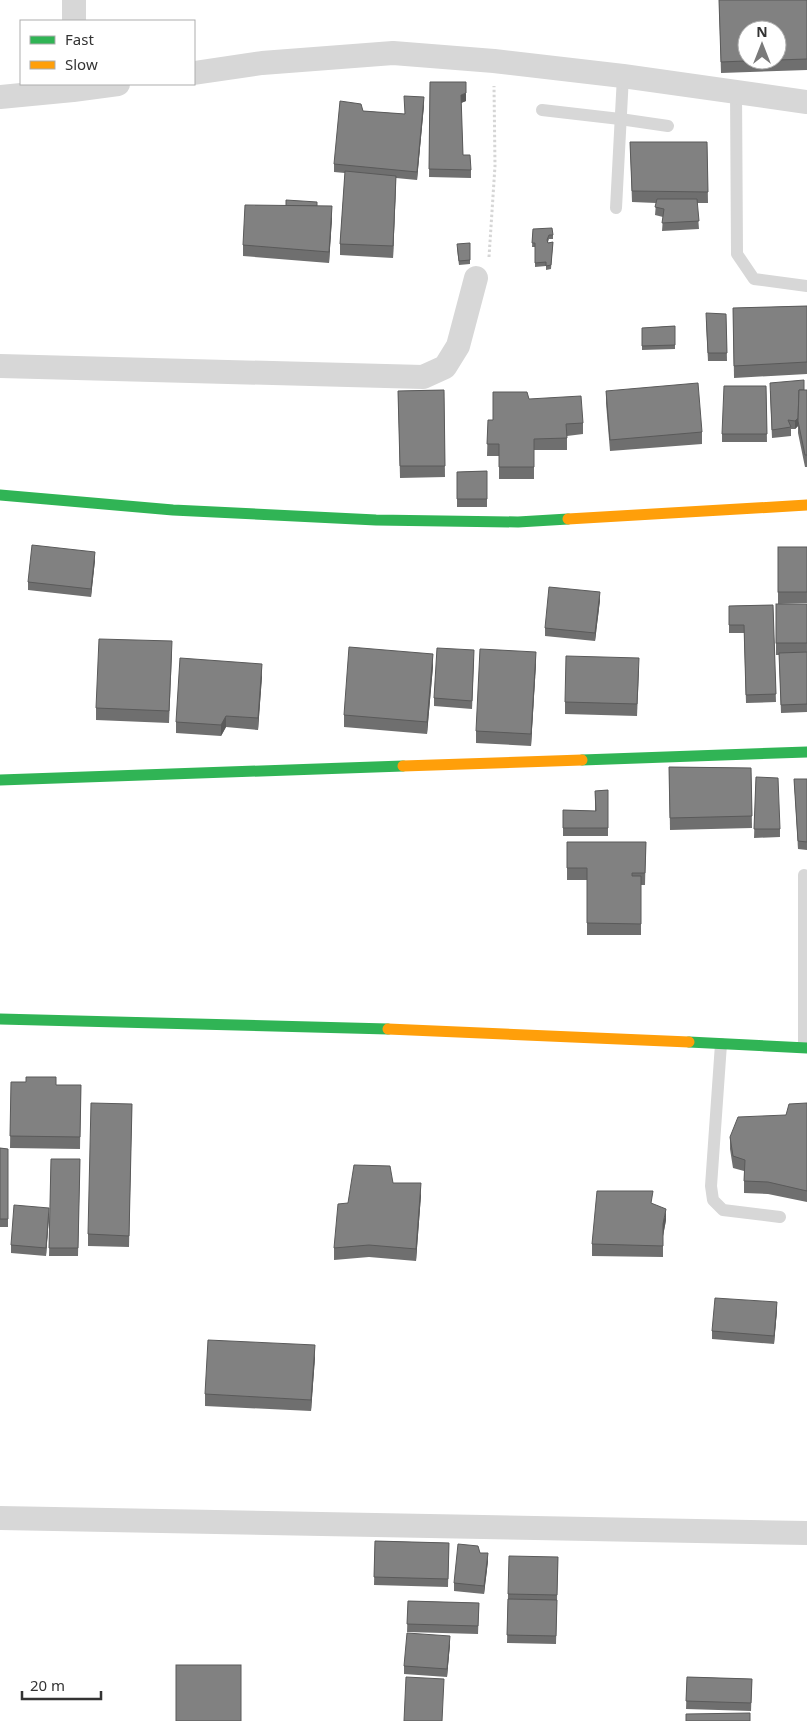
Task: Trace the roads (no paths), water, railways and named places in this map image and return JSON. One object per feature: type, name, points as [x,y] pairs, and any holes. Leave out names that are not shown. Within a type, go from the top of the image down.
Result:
[{"type":"street","points":[[74,0],[74,20]]},
{"type":"street","points":[[195,73],[262,63],[393,53],[494,61],[623,76],[807,102]]},
{"type":"street","points":[[0,97],[103,85]]},
{"type":"street","points":[[0,366],[422,377],[445,367],[458,346],[476,278]]},
{"type":"street","points":[[0,495],[173,510],[376,520],[518,522],[807,506]]},
{"type":"street","points":[[0,780],[807,752]]},
{"type":"street","points":[[0,1019],[415,1030],[805,1048]]},
{"type":"street","points":[[0,1518],[807,1533]]},
{"type":"lane","points":[[616,208],[623,76]]},
{"type":"lane","points":[[736,92],[737,254],[754,280],[807,286]]},
{"type":"lane","points":[[542,110],[668,126]]},
{"type":"lane","points":[[804,875],[805,1048]]},
{"type":"lane","points":[[721,1044],[712,1186],[713,1200],[723,1210],[780,1217]]}]
